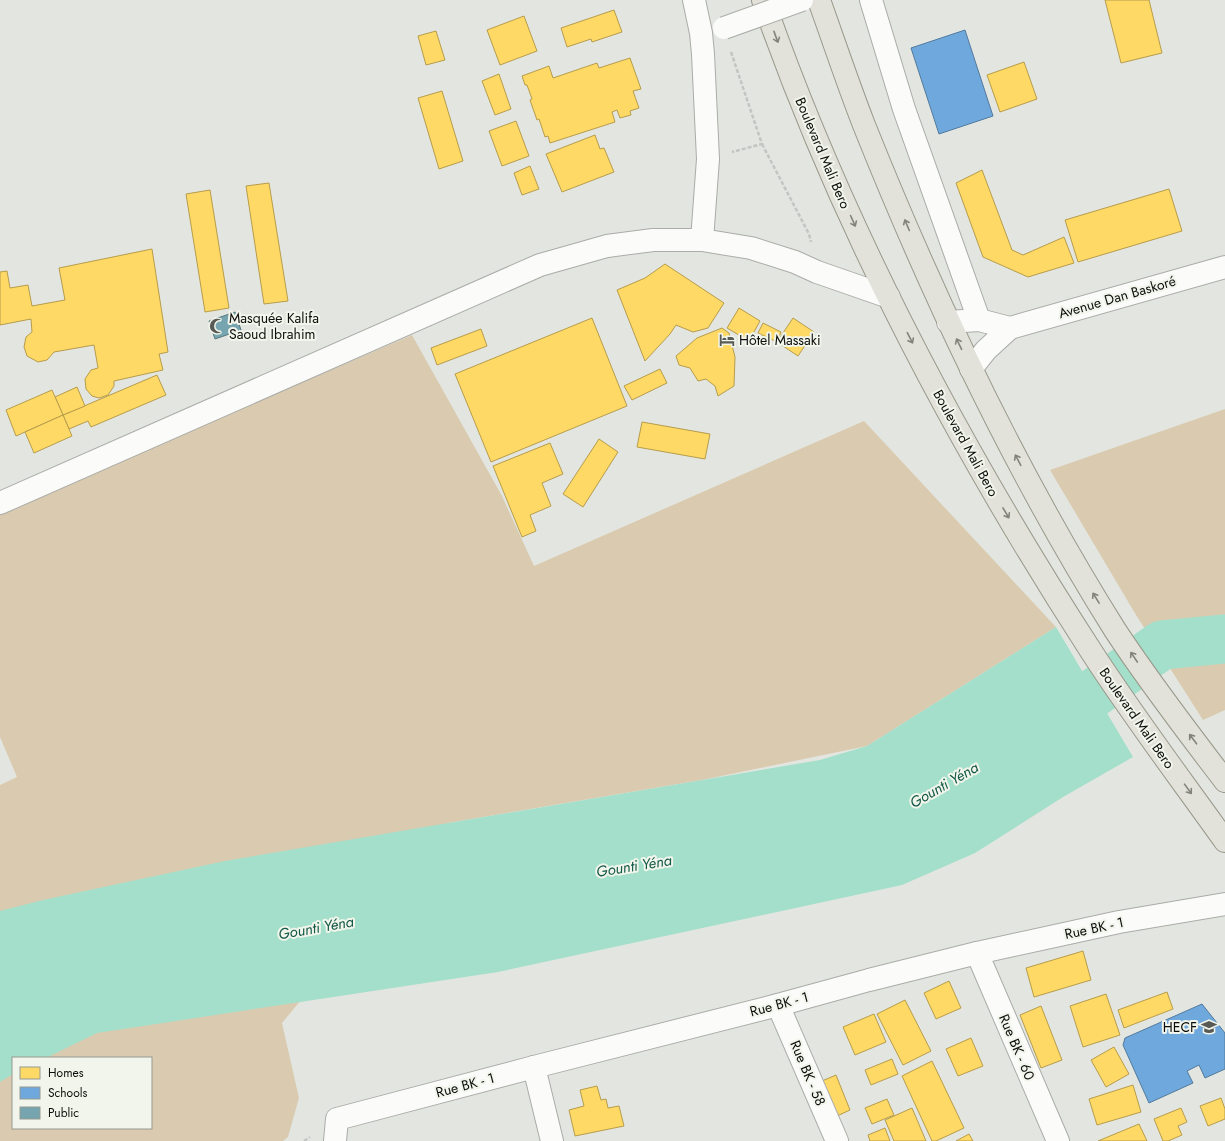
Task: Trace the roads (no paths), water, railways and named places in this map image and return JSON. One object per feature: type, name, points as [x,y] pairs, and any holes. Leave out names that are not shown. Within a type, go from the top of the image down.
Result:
[{"type":"main road","name":"Boulevard Mali Bero","points":[[762,0],[817,143],[856,230],[945,409],[1041,573],[1092,653],[1225,841]]},
{"type":"main road","points":[[819,0],[864,124],[948,322],[1018,460],[1072,560],[1116,631],[1151,683],[1225,781]]},
{"type":"street","points":[[694,0],[700,28],[703,54],[708,159],[702,240]]},
{"type":"street","points":[[724,28],[802,0]]},
{"type":"street","points":[[871,0],[904,109],[979,320]]},
{"type":"street","points":[[0,503],[540,265],[607,246],[653,240],[702,240],[751,248],[795,262],[817,272],[889,297]]},
{"type":"street","name":"Avenue Dan Baskoré","points":[[971,369],[986,350],[1010,328],[1225,267]]},
{"type":"street","points":[[948,322],[979,320],[1010,328]]},
{"type":"street","name":"Rue BK - 1","points":[[335,1141],[336,1119],[977,953],[1119,922],[1225,904]]},
{"type":"street","name":"Rue BK - 60","points":[[977,953],[1058,1141]]},
{"type":"street","name":"Rue BK - 58","points":[[778,1005],[837,1141]]},
{"type":"street","points":[[534,1067],[552,1141]]},
{"type":"water","points":[[1056,627],[1133,757],[1063,797],[975,853],[902,885],[498,972],[97,1033],[48,1057],[12,1057],[12,1075],[0,1082],[0,911],[43,900],[225,861],[820,760],[867,746]]},
{"type":"waterway","name":"Gounti Yéna","points":[[1040,731],[1162,645],[1225,639]]},
{"type":"place","name":"Masquée Kalifa Saoud Ibrahim","points":[[217,326]]},
{"type":"place","name":"Hôtel Massaki","points":[[727,340]]},
{"type":"place","name":"HECF","points":[[1209,1027]]}]
